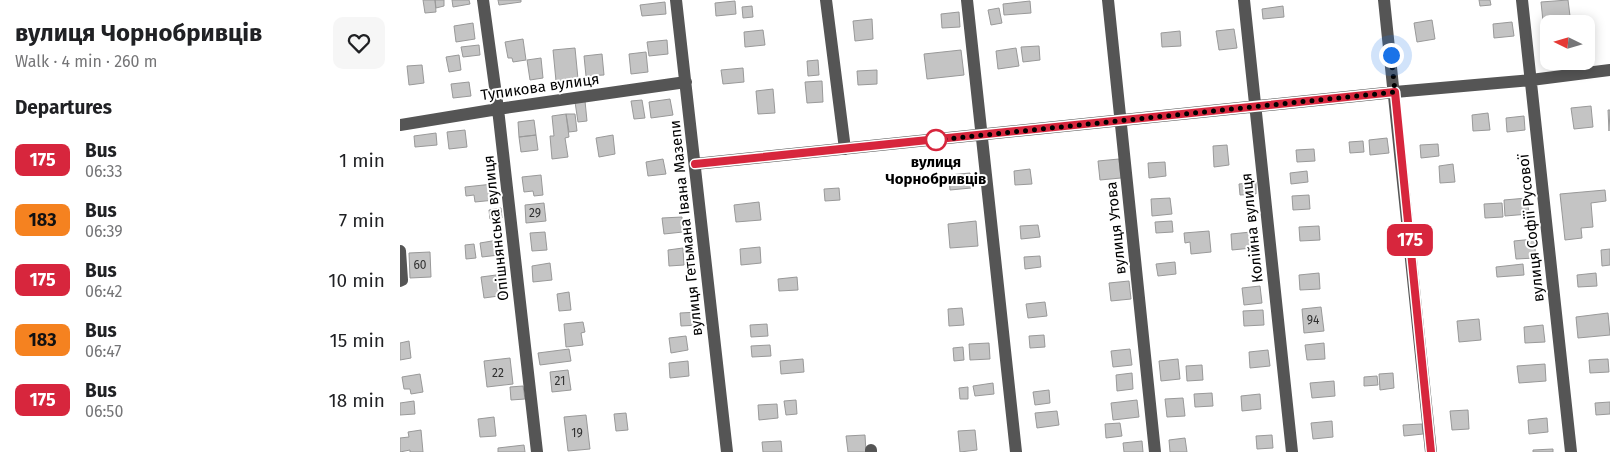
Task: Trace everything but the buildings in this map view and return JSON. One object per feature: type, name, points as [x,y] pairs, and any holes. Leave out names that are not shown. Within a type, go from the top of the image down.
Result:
[{"type":"street","name":"Опішнянська вулиця","points":[[483,0],[498,109],[538,452]]},
{"type":"street","name":"вулиця Гетьмана Івана Мазепи","points":[[676,0],[727,452]]},
{"type":"street","points":[[826,0],[844,149]]},
{"type":"street","points":[[967,0],[1016,452]]},
{"type":"street","name":"вулиця Утова","points":[[1108,0],[1155,452]]},
{"type":"street","name":"Колійна вулиця","points":[[1244,0],[1292,452]]},
{"type":"street","points":[[1384,0],[1431,452]]},
{"type":"street","name":"вулиця Софії Русової","points":[[1522,0],[1571,452]]},
{"type":"street","points":[[695,164],[1255,108],[1395,92],[1531,80],[1610,70]]},
{"type":"street","name":"Тупикова вулиця","points":[[400,125],[686,82]]},
{"type":"street","points":[[400,251],[402,280],[400,281]]},
{"type":"bus line","name":"175","points":[[695,164],[1255,108],[1395,92],[1431,452]]},
{"type":"place","name":"вулиця Чорнобривців","points":[[936,140]]},
{"type":"route","points":[[936,140],[1395,92],[1391,55]]}]
